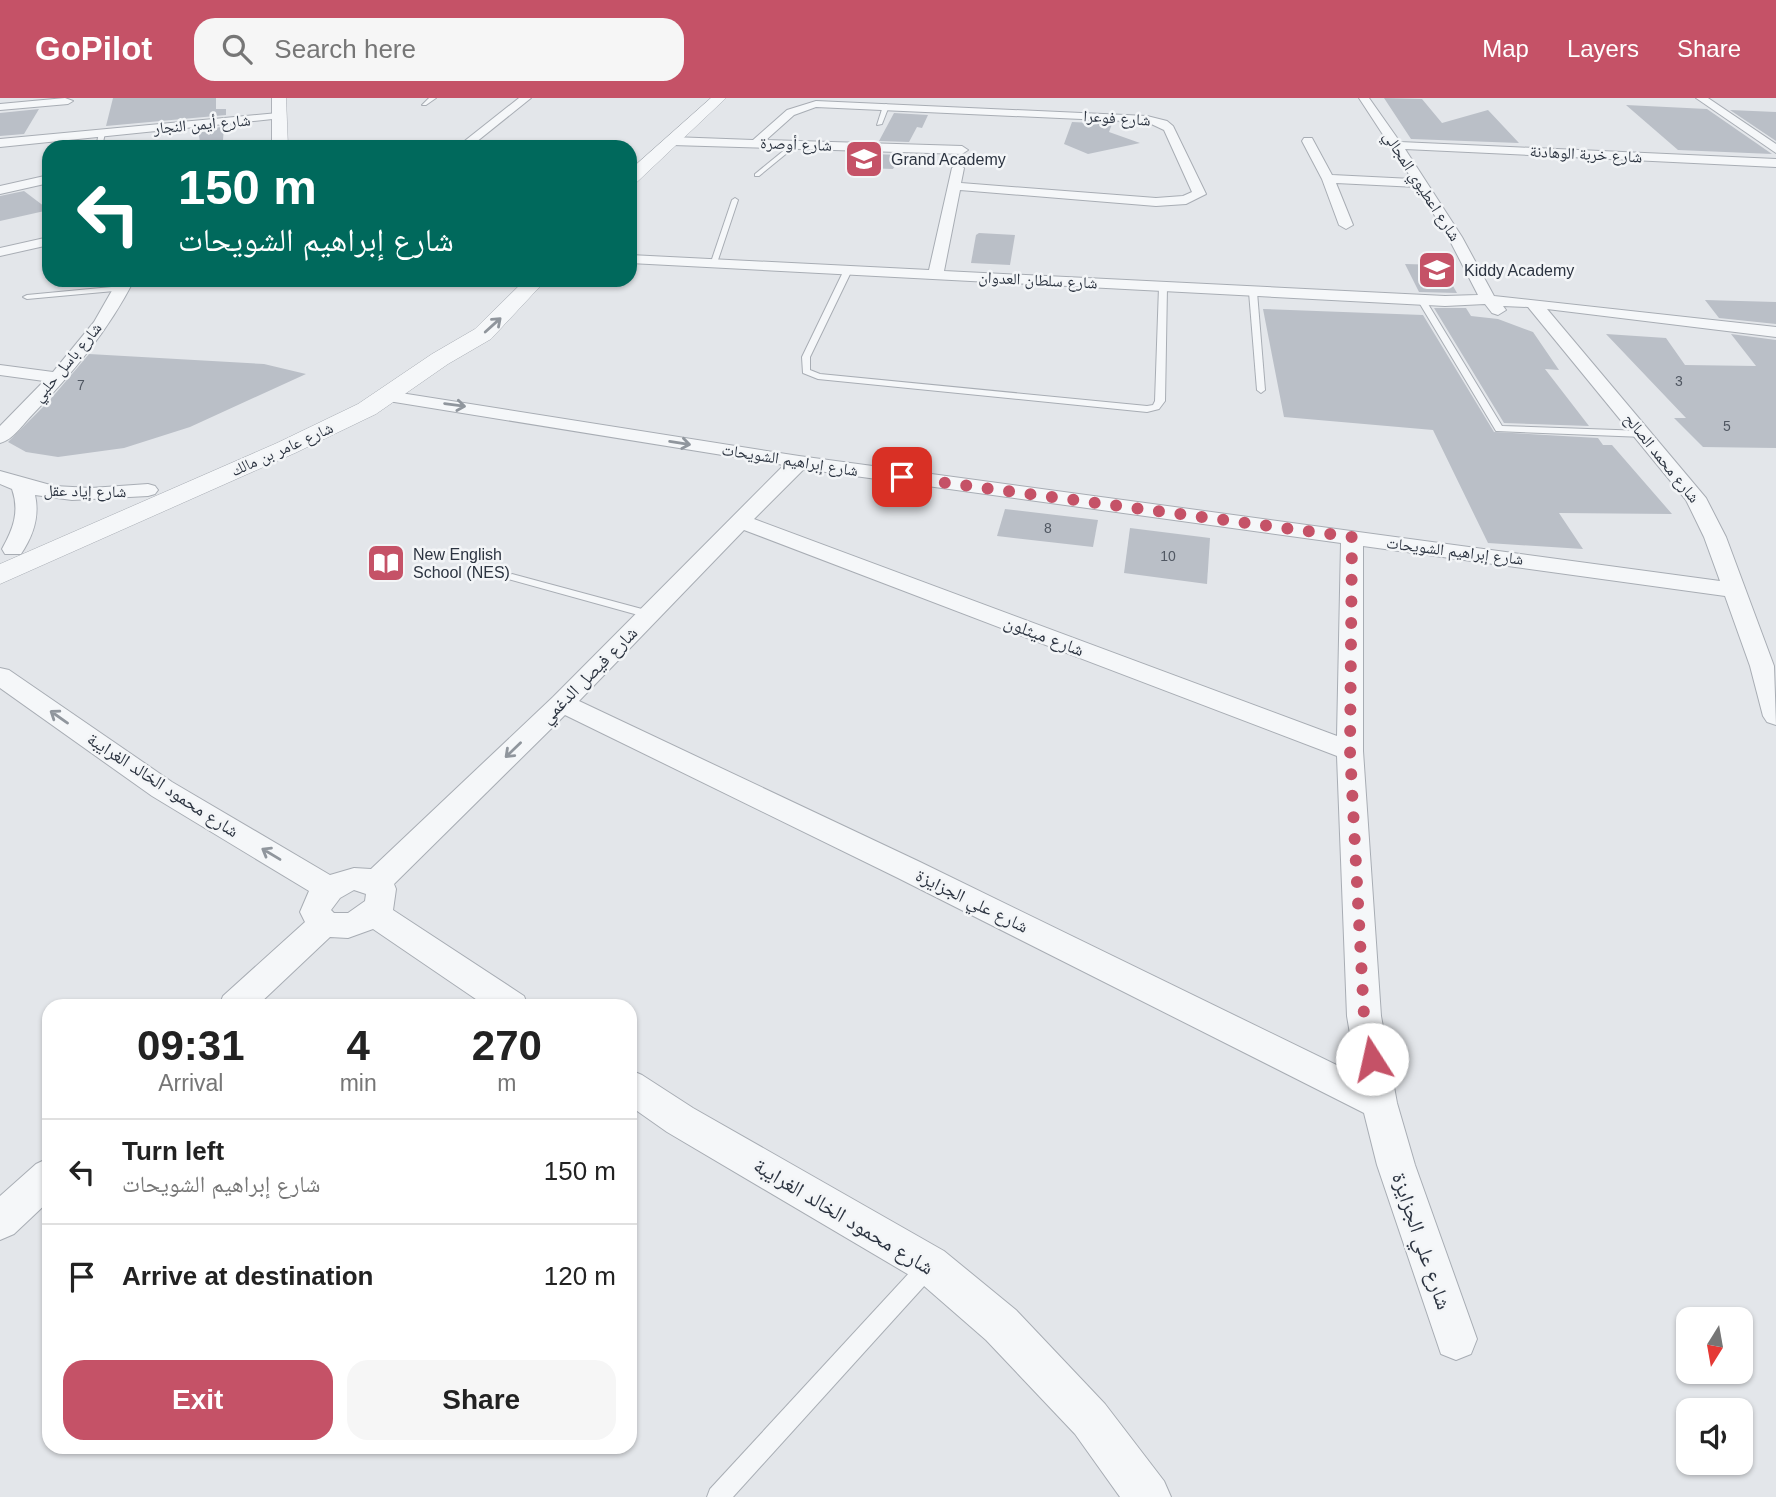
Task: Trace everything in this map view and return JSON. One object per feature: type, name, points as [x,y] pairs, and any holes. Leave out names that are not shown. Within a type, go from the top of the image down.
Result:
[{"type":"street","points":[[279,98],[280,140]]},
{"type":"street","points":[[472,140],[526,98]]},
{"type":"street","points":[[637,173],[719,98]]},
{"type":"street","name":"شارع اعطيوي المجالي","points":[[1364,98],[1397,145],[1477,276],[1478,284],[1516,307]]},
{"type":"street","points":[[1702,98],[1776,149]]},
{"type":"street","points":[[0,107],[69,100],[64,113]]},
{"type":"street","name":"شارع فوعرا","points":[[757,143],[776,124],[804,106],[886,106],[970,124],[1128,112],[1166,124],[1199,194],[1186,200],[1156,202],[956,186]]},
{"type":"street","name":"شارع أيمن النجار","points":[[0,143],[56,132],[102,133],[278,116]]},
{"type":"street","points":[[936,274],[970,124]]},
{"type":"street","name":"شارع أوصرة","points":[[672,141],[794,144],[970,124]]},
{"type":"street","points":[[1308,141],[1328,179],[1346,225]]},
{"type":"street","name":"شارع خربة الوهادنة","points":[[1397,145],[1776,163]]},
{"type":"street","points":[[1328,179],[1419,183]]},
{"type":"street","points":[[0,190],[42,181]]},
{"type":"street","points":[[0,240],[7,250],[42,243]]},
{"type":"street","name":"شارع سلطان العدوان","points":[[637,259],[1421,299],[1776,332]]},
{"type":"street","name":"شارع اعطيوي المجالي","points":[[1477,276],[1501,291],[1516,307]]},
{"type":"street","name":"شارع باسل حلبي","points":[[0,438],[57,378],[104,318],[122,287]]},
{"type":"street","name":"شارع عامر بن مالك","points":[[6,566],[335,426],[452,336],[504,287]]},
{"type":"street","name":"شارع عامر بن مالك","points":[[6,566],[148,490],[376,394],[483,334],[529,287]]},
{"type":"street","name":"شارع محمد الصالح","points":[[1516,307],[1644,434],[1696,498],[1715,537],[1762,666],[1776,716]]},
{"type":"street","points":[[0,370],[57,378]]},
{"type":"street","name":"شارع إبراهيم الشويحات","points":[[376,394],[799,462],[1734,590]]},
{"type":"street","name":"شارع فيصل الدغمي","points":[[374,898],[799,462]]},
{"type":"street","name":"شارع إياد عقل","points":[[0,477],[22,488],[79,494],[148,490]]},
{"type":"street","name":"شارع إياد عقل","points":[[6,566],[28,516],[27,501],[22,488]]},
{"type":"street","name":"شارع ميثلون","points":[[739,521],[1350,751]]},
{"type":"street","name":"شارع علي الجزايزة","points":[[1352,537],[1350,751],[1364,1016],[1379,1103],[1396,1165],[1456,1339]]},
{"type":"street","name":"شارع محمود الخالد الغرايبة","points":[[0,676],[162,789],[329,889]]},
{"type":"street","name":"شارع علي الجزايزة","points":[[562,703],[909,870],[1379,1103]]},
{"type":"street","points":[[324,924],[315,912],[321,896],[329,889],[354,879],[374,898],[503,999]]},
{"type":"street","points":[[243,999],[324,924],[349,926],[374,898]]},
{"type":"street","name":"شارع محمود الخالد الغرايبة","points":[[637,1091],[680,1120],[930,1265],[1001,1325],[1090,1419],[1148,1497]]},
{"type":"street","points":[[0,1221],[42,1182]]},
{"type":"lane","points":[[424,104],[433,98]]},
{"type":"lane","points":[[879,124],[886,106]]},
{"type":"lane","points":[[100,140],[102,133]]},
{"type":"lane","points":[[757,175],[794,144]]},
{"type":"lane","points":[[713,263],[736,200]]},
{"type":"lane","points":[[848,270],[806,357],[806,371],[818,376],[1147,409],[1156,407],[1160,401],[1163,287]]},
{"type":"lane","points":[[27,297],[102,287]]},
{"type":"lane","points":[[1253,292],[1261,390]]},
{"type":"lane","points":[[1421,299],[1499,429],[1644,434]]},
{"type":"lane","points":[[512,577],[649,614]]},
{"type":"lane","points":[[718,1497],[930,1265]]},
{"type":"building","points":[[113,98],[216,98],[216,109],[226,109],[226,115],[106,126]]},
{"type":"building","points":[[1384,98],[1422,99],[1442,123],[1488,110],[1519,143],[1411,139]]},
{"type":"building","points":[[1626,105],[1707,109],[1772,154],[1678,150]]},
{"type":"building","points":[[39,109],[24,134],[0,136],[0,113]]},
{"type":"building","points":[[1730,110],[1776,112],[1776,141]]},
{"type":"building","points":[[894,113],[928,115],[922,128],[917,127],[909,142],[879,141]]},
{"type":"building","points":[[1072,122],[1112,124],[1109,132],[1140,143],[1088,154],[1064,144]]},
{"type":"building","points":[[224,127],[223,140],[200,140],[198,129]]},
{"type":"building","points":[[872,154],[901,155],[893,169],[864,168]]},
{"type":"building","points":[[24,191],[42,205],[42,212],[0,221],[0,196]]},
{"type":"building","points":[[976,235],[1015,235],[1010,265],[971,263]]},
{"type":"building","points":[[1405,264],[1441,265],[1457,293],[1419,292]]},
{"type":"building","points":[[1705,300],[1776,302],[1776,324],[1719,318]]},
{"type":"building","points":[[1434,308],[1466,308],[1471,316],[1498,319],[1533,332],[1559,370],[1545,369],[1589,426],[1504,423]]},
{"type":"building","points":[[1263,309],[1423,315],[1494,432],[1598,438],[1603,445],[1612,445],[1672,514],[1559,513],[1583,549],[1488,543],[1433,430],[1284,417]]},
{"type":"building","points":[[1606,334],[1666,338],[1685,365],[1756,366],[1731,334],[1776,340],[1776,448],[1703,447],[1674,418],[1686,418]]},
{"type":"building","points":[[89,354],[264,364],[306,374],[190,427],[124,448],[58,457],[26,452],[8,442],[49,401]]},
{"type":"building","points":[[1005,509],[1098,520],[1093,547],[997,536]]},
{"type":"building","points":[[1130,528],[1210,538],[1207,584],[1124,573]]},
{"type":"place","name":"Grand Academy","points":[[864,159]]},
{"type":"place","name":"Kiddy Academy","points":[[1437,270]]},
{"type":"place","name":"New English School (NES)","points":[[386,563]]},
{"type":"route","points":[[902,477],[1352,537],[1350,751],[1364,1016],[1372,1059]]}]
